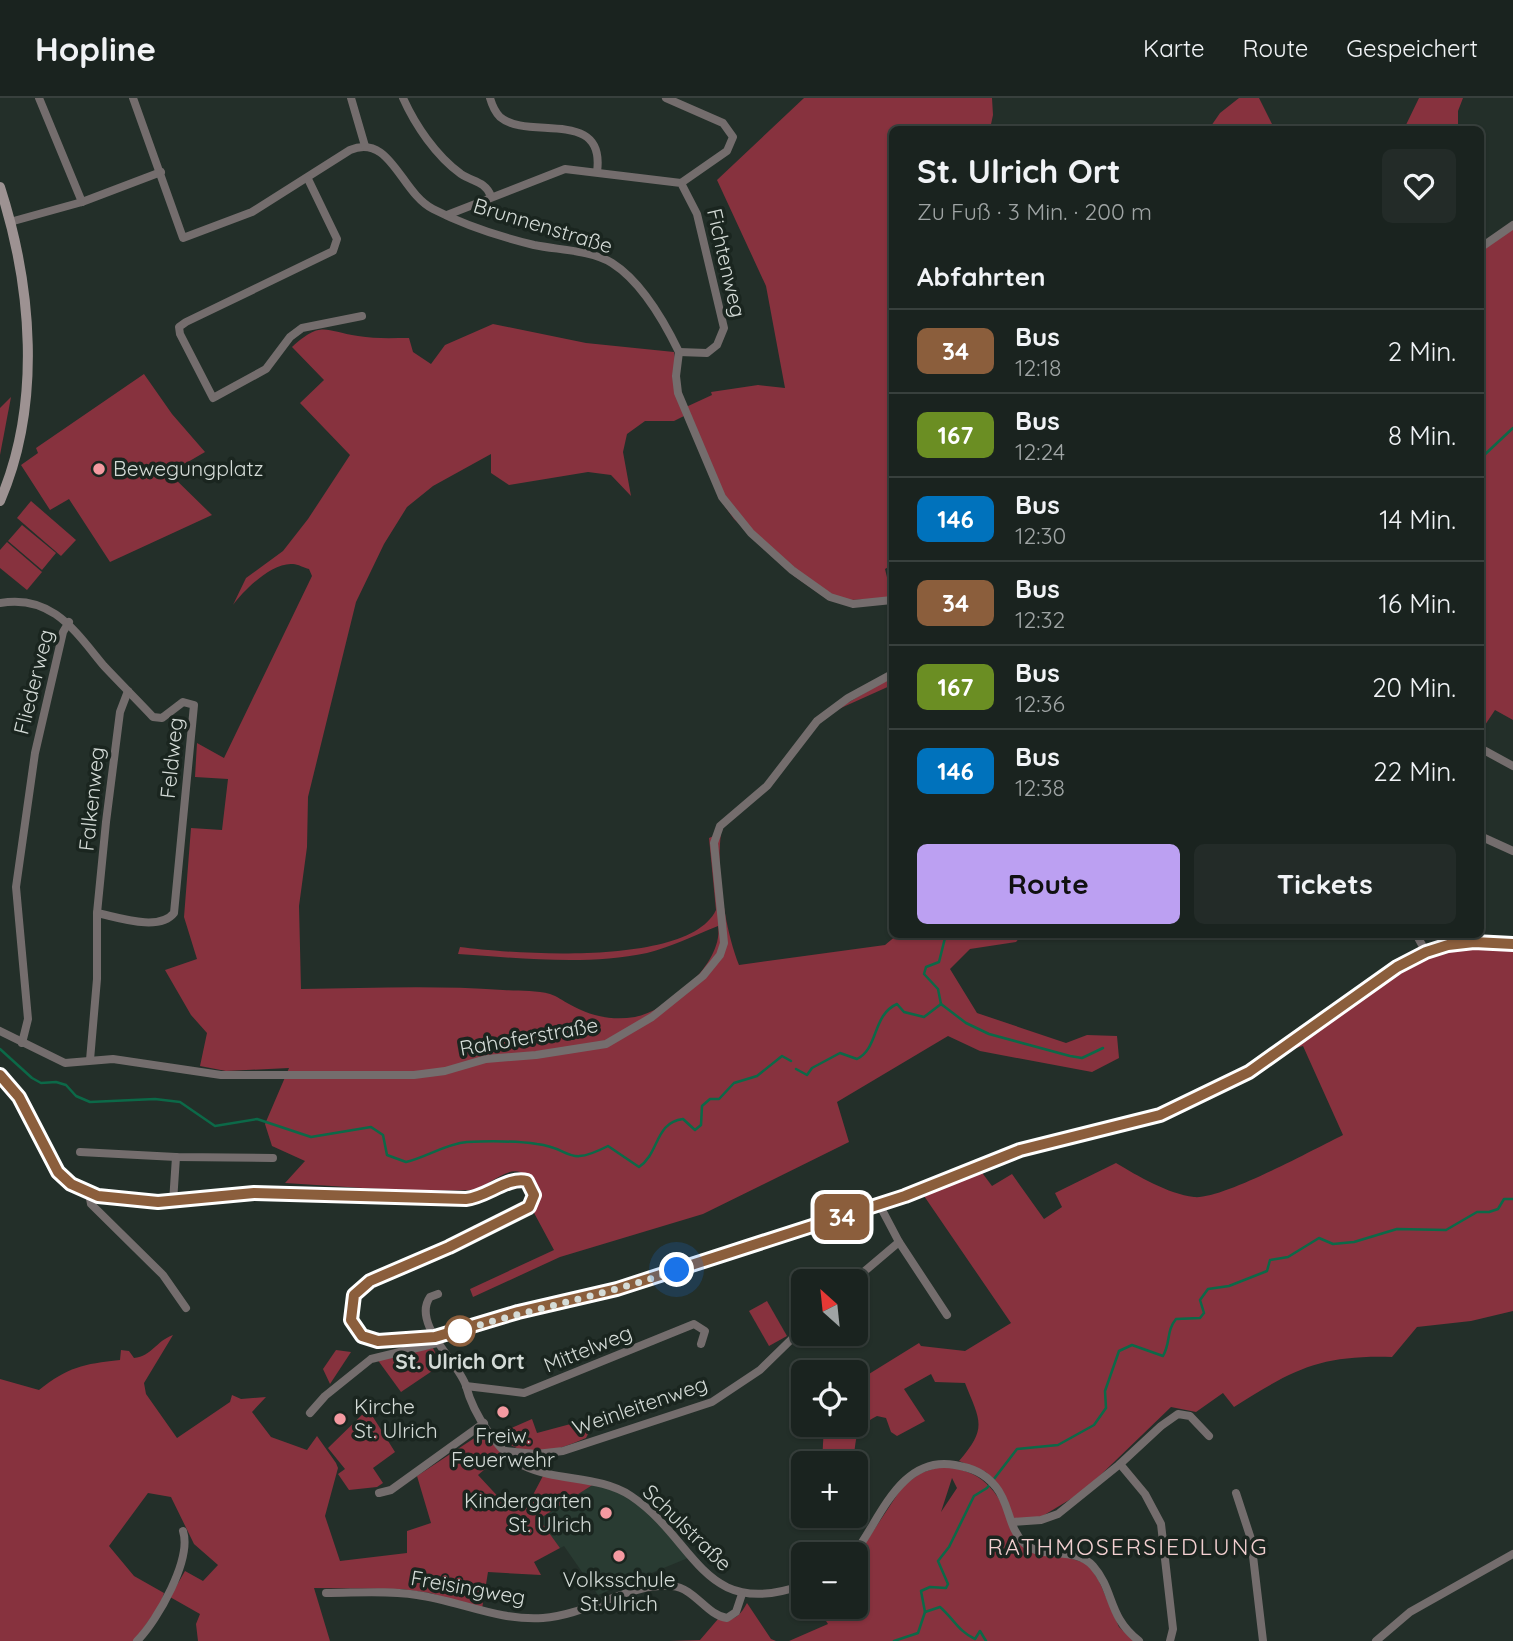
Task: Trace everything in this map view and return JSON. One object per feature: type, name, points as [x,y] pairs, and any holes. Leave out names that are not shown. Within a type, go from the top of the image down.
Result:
[{"type":"street","points":[[39,98],[82,202]]},
{"type":"street","points":[[133,98],[183,238],[237,219],[308,179],[350,150],[365,146],[351,98]]},
{"type":"street","points":[[403,98],[412,118],[426,137],[459,173],[485,185],[491,196]]},
{"type":"street","points":[[500,98],[490,100],[499,117],[507,121],[569,130],[583,136],[596,152],[597,173]]},
{"type":"street","points":[[447,215],[562,170],[681,183],[727,151],[733,137],[723,123],[666,98]]},
{"type":"street","name":"Brunnenstraße","points":[[365,146],[382,152],[415,196],[447,215],[519,240],[612,263],[647,299],[680,352]]},
{"type":"street","points":[[10,222],[82,202],[161,172]]},
{"type":"street","points":[[308,179],[337,239],[333,251],[186,322],[179,327],[180,334],[213,398],[266,369],[290,337],[302,328],[362,316]]},
{"type":"street","name":"Fichtenweg","points":[[680,352],[708,353],[717,345],[724,328],[698,214],[681,183]]},
{"type":"street","points":[[0,187],[20,274],[25,329],[26,405],[17,453],[0,501]]},
{"type":"street","points":[[1484,245],[1513,225]]},
{"type":"street","points":[[680,352],[676,385],[681,404],[722,497],[744,525],[792,570],[830,597],[853,604],[889,600]]},
{"type":"street","name":"Feldweg","points":[[0,603],[35,603],[69,622],[128,691],[156,718],[167,716],[183,702],[191,703],[194,709],[174,909],[170,918],[151,922],[97,913]]},
{"type":"street","name":"Fliederweg","points":[[22,1043],[28,1019],[16,909],[17,879],[41,723],[62,632],[69,622]]},
{"type":"street","name":"Rahoferstraße","points":[[0,1031],[58,1061],[146,1061],[220,1075],[414,1075],[446,1071],[486,1059],[536,1055],[606,1044],[652,1017],[703,976],[720,955],[724,937],[714,844],[720,826],[767,786],[817,721],[848,698],[889,676]]},
{"type":"street","name":"Falkenweg","points":[[90,1060],[97,979],[97,913],[117,729],[122,701],[128,691]]},
{"type":"street","points":[[1484,750],[1513,766]]},
{"type":"street","points":[[1484,838],[1513,851]]},
{"type":"street","points":[[1418,938],[1426,952]]},
{"type":"street","points":[[310,1413],[370,1359],[518,1312],[617,1289],[879,1204],[1020,1150],[1137,1122],[1210,1093],[1249,1072],[1397,967],[1426,952],[1448,945],[1474,942],[1513,944]]},
{"type":"street","points":[[0,1075],[19,1097],[58,1172],[71,1184],[89,1193],[128,1201],[173,1202],[254,1193],[466,1199],[482,1197],[513,1180],[527,1181],[534,1195],[529,1207],[449,1247],[370,1281],[354,1295],[351,1320],[357,1332],[367,1339],[436,1340]]},
{"type":"street","points":[[80,1152],[273,1158]]},
{"type":"street","points":[[173,1202],[176,1157]]},
{"type":"street","points":[[89,1193],[91,1204],[163,1275],[186,1308]]},
{"type":"street","points":[[879,1204],[899,1242],[947,1315]]},
{"type":"street","points":[[867,1269],[899,1242]]},
{"type":"street","name":"Schulstraße","points":[[438,1294],[430,1297],[426,1304],[436,1340],[466,1386],[468,1397],[484,1423],[506,1451],[523,1465],[536,1470],[604,1484],[629,1495],[652,1513],[722,1586],[742,1594],[791,1588]]},
{"type":"street","name":"Mittelweg","points":[[466,1386],[524,1392],[694,1324],[705,1331],[701,1343]]},
{"type":"street","name":"Weinleitenweg","points":[[506,1451],[536,1454],[563,1451],[712,1402],[760,1370],[791,1340]]},
{"type":"street","points":[[1012,1522],[1041,1520],[1058,1514],[1178,1414],[1190,1416],[1209,1436]]},
{"type":"street","points":[[379,1493],[391,1490],[484,1423]]},
{"type":"street","points":[[862,1542],[895,1490],[916,1473],[948,1464],[985,1475],[996,1487],[1016,1534],[1028,1546],[1041,1551],[1074,1554],[1089,1562],[1099,1574],[1116,1618],[1139,1641]]},
{"type":"street","points":[[1120,1464],[1145,1494],[1161,1524],[1173,1629],[1170,1641]]},
{"type":"street","points":[[1236,1493],[1251,1539],[1263,1641]]},
{"type":"street","points":[[137,1641],[164,1604],[185,1550],[183,1531]]},
{"type":"street","points":[[1376,1641],[1410,1612],[1513,1554]]},
{"type":"street","name":"Freisingweg","points":[[326,1593],[417,1595],[481,1612],[532,1618],[579,1612],[633,1591],[674,1586],[689,1592],[717,1615],[727,1618],[737,1612],[742,1594]]},
{"type":"shaded area","points":[[804,98],[992,98],[991,126],[889,126],[889,567],[885,569],[889,598],[830,601],[794,576],[734,519],[721,501],[686,407],[712,395],[711,392],[758,385],[785,388],[766,286],[717,180]]},
{"type":"shaded area","points":[[1239,98],[1259,98],[1273,126],[1211,126],[1220,113]]},
{"type":"shaded area","points":[[1419,98],[1463,98],[1458,111],[1458,126],[1405,126]]},
{"type":"shaded area","points":[[1513,228],[1513,720],[1495,710],[1484,726],[1484,249]]},
{"type":"shaded area","points":[[493,324],[586,343],[674,352],[684,416],[674,421],[645,421],[627,434],[623,452],[631,496],[611,475],[588,472],[509,485],[491,473],[491,454],[433,486],[407,507],[384,544],[356,602],[308,797],[307,847],[299,906],[301,989],[427,987],[533,991],[553,995],[577,1008],[601,1016],[626,1018],[649,1013],[692,983],[712,955],[718,940],[718,926],[647,953],[600,959],[553,960],[458,954],[460,947],[519,952],[598,953],[637,949],[672,941],[699,928],[716,910],[709,838],[721,833],[723,900],[739,965],[885,945],[893,938],[1019,938],[1016,942],[970,949],[950,969],[977,1013],[1066,1043],[1087,1035],[1117,1036],[1119,1058],[1092,1072],[980,1051],[948,1036],[837,1102],[849,1142],[703,1214],[560,1257],[473,1297],[470,1289],[554,1250],[533,1211],[538,1204],[533,1185],[528,1177],[520,1172],[502,1175],[470,1190],[401,1190],[285,1183],[305,1161],[272,1146],[265,1124],[289,1068],[226,1071],[200,1066],[207,1033],[191,1015],[165,970],[197,959],[184,917],[191,828],[222,830],[228,779],[195,777],[197,743],[224,758],[312,576],[309,569],[293,564],[276,567],[251,585],[233,605],[246,578],[283,551],[308,519],[350,455],[300,403],[324,380],[292,347],[317,330],[364,337],[409,338],[413,352],[431,364],[445,345]]},
{"type":"shaded area","name":"Bewegungplatz","points":[[144,374],[172,414],[205,452],[169,473],[212,515],[110,562],[69,499],[50,510],[21,465],[38,453],[36,448]]},
{"type":"shaded area","points":[[11,397],[0,455],[0,408]]},
{"type":"shaded area","points":[[31,501],[76,540],[61,556],[17,518]]},
{"type":"shaded area","points":[[22,525],[56,553],[42,570],[8,541]]},
{"type":"shaded area","points":[[7,542],[42,572],[27,590],[0,568],[0,550]]},
{"type":"shaded area","points":[[889,679],[889,686],[832,712]]},
{"type":"shaded area","points":[[1469,947],[1513,949],[1513,1311],[1471,1321],[1417,1327],[1392,1357],[1345,1359],[1308,1367],[1234,1407],[1223,1393],[1196,1412],[1171,1407],[1084,1491],[1041,1517],[1013,1519],[986,1472],[959,1461],[978,1432],[977,1416],[965,1383],[935,1382],[931,1374],[904,1389],[925,1421],[897,1436],[891,1432],[886,1418],[877,1416],[868,1421],[868,1375],[919,1343],[921,1346],[965,1351],[1011,1323],[922,1193],[980,1170],[992,1186],[1012,1174],[1044,1219],[1062,1207],[1055,1193],[1116,1163],[1143,1179],[1194,1197],[1225,1191],[1268,1172],[1343,1135],[1303,1046],[1293,1049],[1375,984],[1420,959]]},
{"type":"shaded area","points":[[767,1301],[787,1336],[769,1346],[749,1311]]},
{"type":"shaded area","points":[[173,1335],[144,1383],[146,1394],[177,1438],[230,1402],[232,1395],[241,1399],[266,1397],[252,1412],[271,1437],[307,1450],[317,1436],[336,1463],[338,1468],[325,1516],[340,1561],[407,1553],[407,1531],[431,1523],[417,1476],[485,1431],[504,1453],[478,1475],[504,1503],[525,1510],[544,1474],[594,1484],[539,1519],[560,1548],[534,1562],[541,1575],[488,1572],[482,1609],[430,1593],[401,1589],[314,1588],[330,1641],[198,1641],[196,1624],[200,1614],[170,1597],[185,1571],[203,1581],[218,1565],[194,1544],[171,1497],[148,1493],[109,1546],[134,1576],[164,1593],[160,1605],[134,1641],[0,1641],[0,1379],[39,1390],[76,1368],[120,1360],[121,1350],[129,1351],[134,1358],[140,1357]]},
{"type":"shaded area","points":[[433,1348],[441,1365],[401,1392],[377,1359]]},
{"type":"shaded area","points":[[336,1350],[351,1352],[330,1384],[323,1369]]},
{"type":"shaded area","points":[[368,1409],[395,1452],[373,1468],[383,1483],[377,1487],[349,1490],[338,1474],[345,1469],[328,1448]]},
{"type":"shaded area","points":[[532,1419],[537,1433],[578,1422],[588,1423],[591,1428],[586,1438],[563,1447],[540,1451],[517,1448],[498,1434]]},
{"type":"shaded area","points":[[823,1437],[857,1437],[855,1451],[823,1451]]},
{"type":"shaded area","points":[[939,1467],[970,1473],[982,1480],[999,1499],[1020,1542],[1088,1564],[1099,1581],[1119,1627],[1134,1641],[789,1641],[828,1624],[825,1619],[868,1619],[866,1542],[903,1486],[921,1473]],"holes":[[[952,1478],[957,1488],[941,1512]]]},
{"type":"shaded area","points":[[594,1484],[619,1493],[650,1513],[688,1558],[598,1595],[564,1546],[560,1548],[538,1519]]},
{"type":"shaded area","points":[[747,1603],[771,1639],[776,1641],[669,1641],[700,1640],[718,1619],[736,1617]]},
{"type":"waterway","points":[[1484,455],[1513,428]]},
{"type":"waterway","points":[[941,1004],[938,989],[924,974],[926,967],[939,962],[945,938]]},
{"type":"waterway","points":[[796,1069],[807,1075],[812,1068],[840,1053],[857,1059],[869,1047],[883,1016],[897,1004],[904,1012],[924,1017],[941,1004],[966,1023],[989,1034],[1070,1056],[1082,1058],[1103,1048]]},
{"type":"waterway","points":[[0,1049],[32,1078],[41,1083],[56,1082],[66,1085],[76,1096],[90,1102],[155,1099],[180,1102],[215,1126],[257,1119],[311,1137],[371,1127],[383,1135],[387,1155],[406,1162],[459,1143],[502,1142],[549,1146],[576,1156],[584,1156],[608,1146],[639,1167],[662,1132],[674,1121],[683,1119],[695,1130],[701,1125],[702,1106],[710,1099],[719,1099],[734,1083],[757,1076],[782,1056],[791,1061]]},
{"type":"waterway","points":[[894,1641],[918,1633],[925,1612],[921,1591],[930,1587],[946,1588],[948,1584],[938,1561],[949,1547],[974,1496],[987,1488],[1017,1449],[1058,1445],[1094,1425],[1106,1408],[1105,1391],[1119,1351],[1132,1345],[1163,1356],[1176,1319],[1200,1318],[1204,1313],[1200,1300],[1208,1289],[1229,1286],[1267,1271],[1270,1260],[1288,1257],[1319,1238],[1333,1244],[1354,1242],[1397,1229],[1446,1230],[1477,1212],[1498,1209],[1504,1199],[1513,1199]]},
{"type":"waterway","points":[[925,1612],[940,1607],[965,1633],[975,1639],[980,1631],[986,1641]]},
{"type":"bus line","name":"34","points":[[0,1075],[19,1097],[52,1163],[64,1178],[79,1189],[111,1199],[173,1202],[254,1193],[466,1199],[482,1197],[513,1180],[523,1179],[530,1183],[534,1195],[529,1207],[449,1247],[370,1281],[354,1295],[351,1320],[362,1336],[372,1341],[421,1339],[452,1333],[518,1312],[594,1296],[905,1196],[1020,1150],[1160,1115],[1249,1072],[1397,967],[1426,952],[1448,945],[1474,942],[1513,944]]},
{"type":"place","name":"Bewegungplatz","points":[[99,469]]},
{"type":"place","name":"St. Ulrich Ort","points":[[460,1331]]},
{"type":"place","name":"Freiw. Feuerwehr","points":[[503,1412]]},
{"type":"place","name":"Kirche St. Ulrich","points":[[340,1419]]},
{"type":"place","name":"Kindergarten St. Ulrich","points":[[606,1513]]},
{"type":"place","name":"Volksschule St.Ulrich","points":[[619,1556]]},
{"type":"district","name":"RATHMOSERSIEDLUNG","points":[[1128,1547]]},
{"type":"route","points":[[460,1331],[452,1333],[518,1312],[594,1296],[677,1270]]}]
